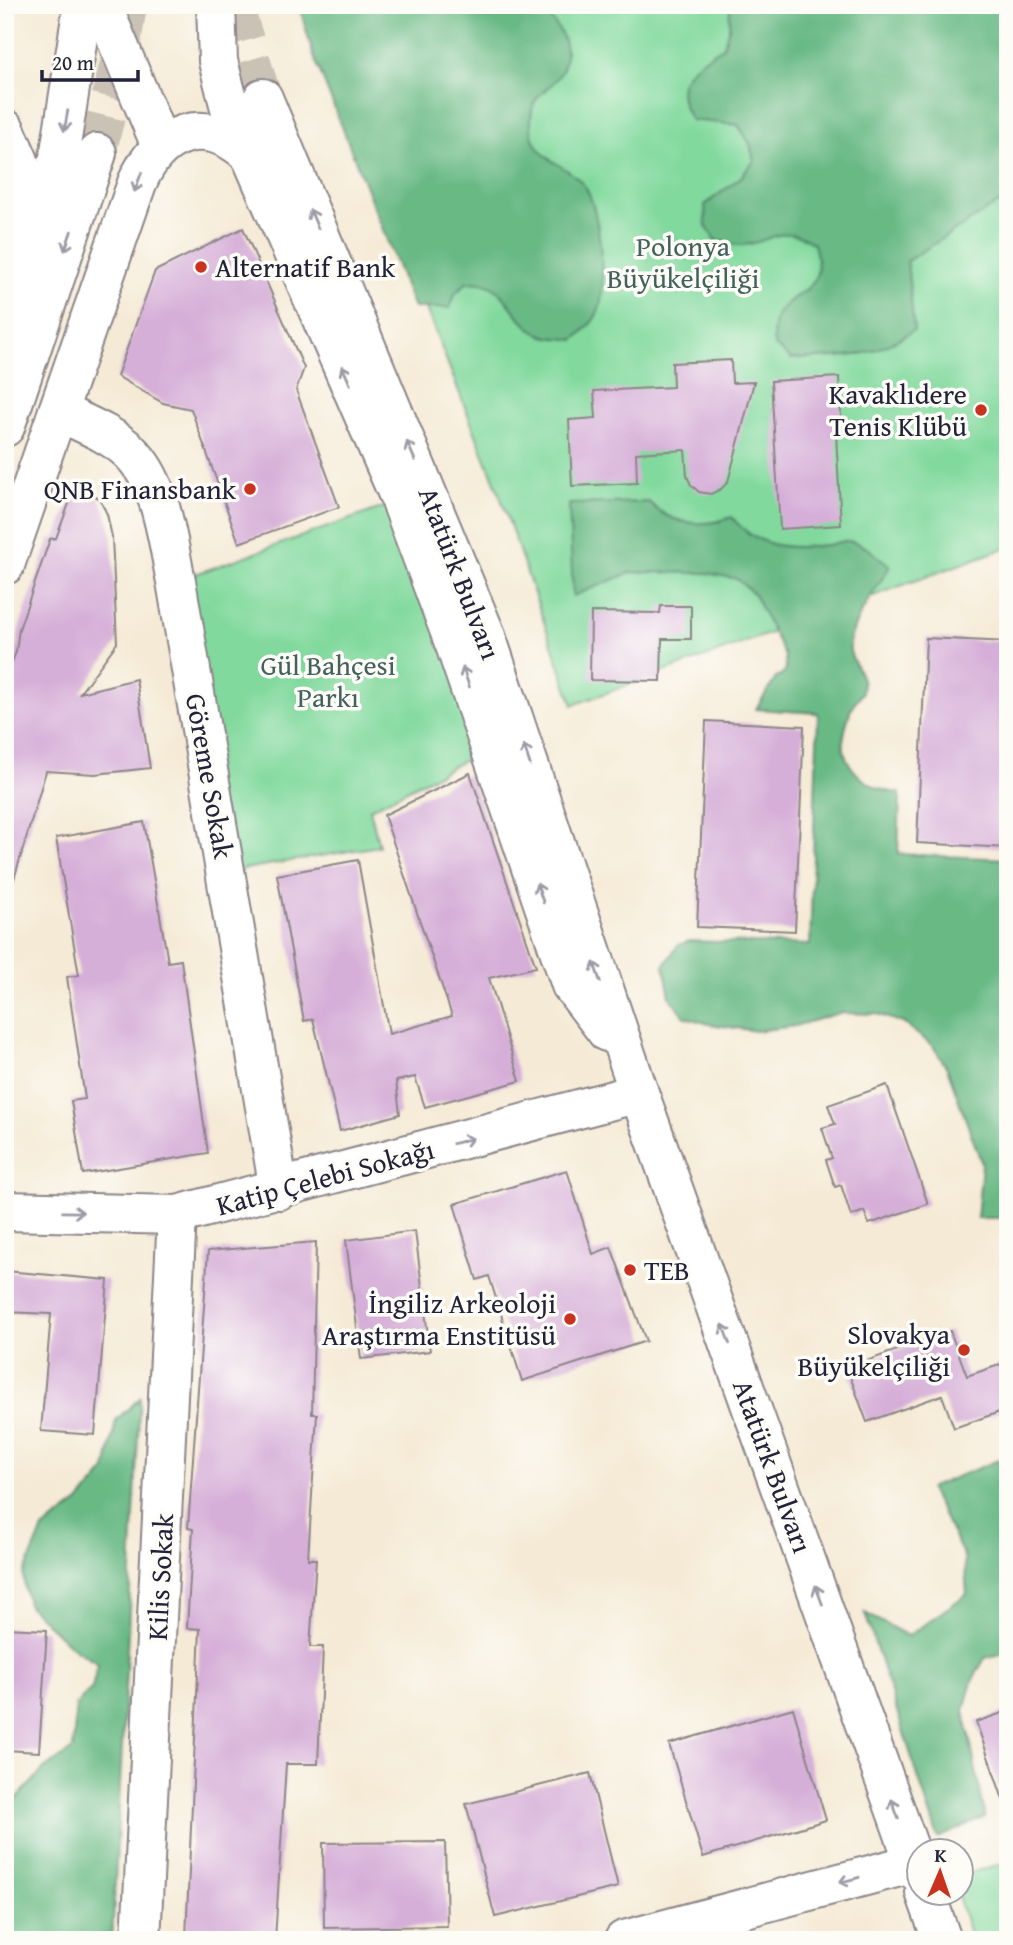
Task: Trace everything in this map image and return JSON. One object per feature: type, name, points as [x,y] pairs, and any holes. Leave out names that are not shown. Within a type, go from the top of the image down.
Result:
[{"type":"main road","points":[[5,339],[33,253],[59,158],[83,5]]},
{"type":"main road","points":[[102,5],[160,146]]},
{"type":"main road","name":"Atatürk Bulvarı","points":[[216,5],[218,61],[223,85],[249,154],[401,501],[456,648],[571,985],[633,1076]]},
{"type":"main road","name":"Atatürk Bulvarı","points":[[263,98],[485,634],[633,1076],[906,1836]]},
{"type":"main road","points":[[5,129],[19,161],[26,193],[33,253]]},
{"type":"main road","points":[[5,565],[145,164],[160,146],[177,137],[207,132],[234,140],[249,154]]},
{"type":"main road","points":[[5,428],[97,153]]},
{"type":"main road","name":"Göreme Sokak","points":[[58,411],[128,450],[143,467],[161,517],[181,608],[279,1190]]},
{"type":"main road","name":"Katip Çelebi Sokağı","points":[[5,1211],[177,1215],[279,1190],[633,1076]]},
{"type":"main road","name":"Kilis Sokak","points":[[141,1940],[177,1215]]},
{"type":"main road","points":[[624,1940],[904,1879]]},
{"type":"main road","name":"Atatürk Bulvarı","points":[[930,1906],[942,1940]]},
{"type":"green space","points":[[299,5],[537,5],[552,20],[562,36],[566,54],[560,74],[540,95],[533,107],[533,139],[544,155],[584,185],[594,209],[602,262],[600,306],[590,325],[574,340],[549,337],[530,328],[499,293],[491,286],[480,283],[466,283],[455,294],[450,308],[414,308],[313,54]]},
{"type":"green space","name":"Polonya Büyükelçiliği","points":[[306,5],[1008,5],[1008,547],[573,705],[499,493]]},
{"type":"green space","points":[[730,5],[1008,5],[1008,197],[907,261],[914,330],[897,340],[855,355],[791,359],[774,345],[774,324],[787,303],[814,280],[817,260],[814,244],[793,234],[778,235],[744,245],[716,241],[706,226],[705,205],[741,177],[754,161],[750,144],[738,125],[691,120],[681,95],[686,76],[693,68],[723,47],[729,29]]},
{"type":"green space","name":"Gül Bahçesi Parkı","points":[[401,501],[490,747],[370,809],[379,846],[226,872],[176,581]]},
{"type":"green space","points":[[649,502],[667,516],[688,522],[710,523],[732,517],[752,535],[774,545],[799,547],[854,542],[870,550],[890,566],[858,620],[850,642],[850,651],[863,686],[847,720],[843,743],[845,755],[857,774],[866,781],[888,791],[900,793],[898,854],[1008,859],[1008,1218],[977,1218],[982,1164],[947,1068],[933,1046],[903,1023],[877,1014],[839,1013],[795,1026],[756,1031],[709,1024],[685,1017],[670,997],[664,966],[678,945],[689,941],[810,945],[818,713],[756,709],[776,678],[786,671],[785,656],[754,594],[737,579],[707,573],[632,572],[573,596],[569,504]]},
{"type":"green space","points":[[140,1398],[112,1940],[5,1940],[5,1811],[44,1769],[73,1749],[76,1705],[92,1688],[98,1664],[74,1649],[28,1605],[23,1576],[43,1529],[79,1502],[106,1470],[116,1420]]},
{"type":"green space","points":[[1008,1456],[1008,1652],[985,1658],[972,1681],[964,1710],[985,1817],[942,1836],[937,1836],[865,1613],[908,1636],[967,1594],[964,1556],[929,1488]]},
{"type":"green space","points":[[1008,1862],[1008,1940],[972,1940],[961,1906],[974,1906],[974,1871]]},
{"type":"building","points":[[243,228],[304,368],[296,390],[339,507],[239,543],[191,409],[163,403],[117,376],[155,271]]},
{"type":"building","points":[[731,360],[732,383],[754,382],[728,482],[721,489],[711,494],[699,492],[691,485],[687,476],[685,450],[636,453],[637,483],[572,486],[569,420],[596,418],[594,391],[673,387],[672,363]]},
{"type":"building","points":[[839,377],[842,434],[836,434],[841,525],[780,529],[771,381]]},
{"type":"building","points":[[88,493],[99,498],[107,514],[112,537],[117,643],[80,693],[136,679],[150,768],[95,774],[46,771],[12,886],[5,885],[5,679],[16,652],[19,629],[50,539],[56,538],[70,501],[77,494]]},
{"type":"building","points":[[661,606],[691,606],[691,639],[662,639],[661,681],[590,680],[591,612],[660,613]]},
{"type":"building","points":[[926,638],[1008,642],[1008,848],[917,843]]},
{"type":"building","points":[[706,721],[804,726],[795,931],[697,927]]},
{"type":"building","points":[[470,773],[536,967],[489,978],[520,1081],[425,1107],[415,1077],[396,1081],[400,1114],[340,1131],[313,1019],[304,1021],[277,875],[358,860],[389,1034],[452,1016],[384,815]]},
{"type":"building","points":[[144,822],[168,962],[181,960],[208,1153],[83,1174],[71,1101],[85,1099],[67,977],[79,975],[56,838]]},
{"type":"building","points":[[887,1085],[928,1204],[869,1224],[864,1211],[851,1216],[841,1185],[835,1187],[826,1160],[832,1158],[822,1128],[835,1124],[828,1105]]},
{"type":"building","points":[[567,1170],[593,1254],[611,1247],[646,1341],[522,1381],[489,1276],[477,1280],[454,1204]]},
{"type":"building","points":[[415,1231],[430,1351],[361,1359],[346,1240]]},
{"type":"building","points":[[316,1242],[312,1414],[317,1414],[308,1559],[316,1559],[310,1647],[323,1647],[318,1764],[286,1764],[275,1940],[186,1937],[200,1629],[187,1628],[193,1529],[188,1528],[208,1251]]},
{"type":"building","points":[[5,1271],[108,1280],[95,1435],[41,1431],[51,1314],[5,1312]]},
{"type":"building","points":[[950,1331],[967,1376],[1008,1362],[1008,1409],[954,1428],[942,1395],[867,1422],[847,1368]]},
{"type":"building","points":[[5,1628],[47,1630],[39,1752],[5,1750]]},
{"type":"building","points":[[793,1708],[826,1820],[703,1857],[669,1744]]},
{"type":"building","points":[[1008,1711],[1008,1801],[1004,1802],[976,1722]]},
{"type":"building","points":[[590,1773],[618,1887],[495,1917],[466,1804]]},
{"type":"building","points":[[445,1842],[447,1926],[324,1928],[323,1843]]},
{"type":"tunnel","points":[[97,153],[119,63],[128,5]]},
{"type":"tunnel","points":[[234,5],[263,98]]},
{"type":"place","name":"Alternatif Bank","points":[[201,267]]},
{"type":"place","name":"Kavaklıdere Tenis Klübü","points":[[981,410]]},
{"type":"place","name":"QNB Finansbank","points":[[250,489]]},
{"type":"place","name":"TEB","points":[[630,1270]]},
{"type":"place","name":"İngiliz Arkeoloji Araştırma Enstitüsü","points":[[570,1319]]},
{"type":"place","name":"Slovakya Büyükelçiliği","points":[[964,1350]]}]
